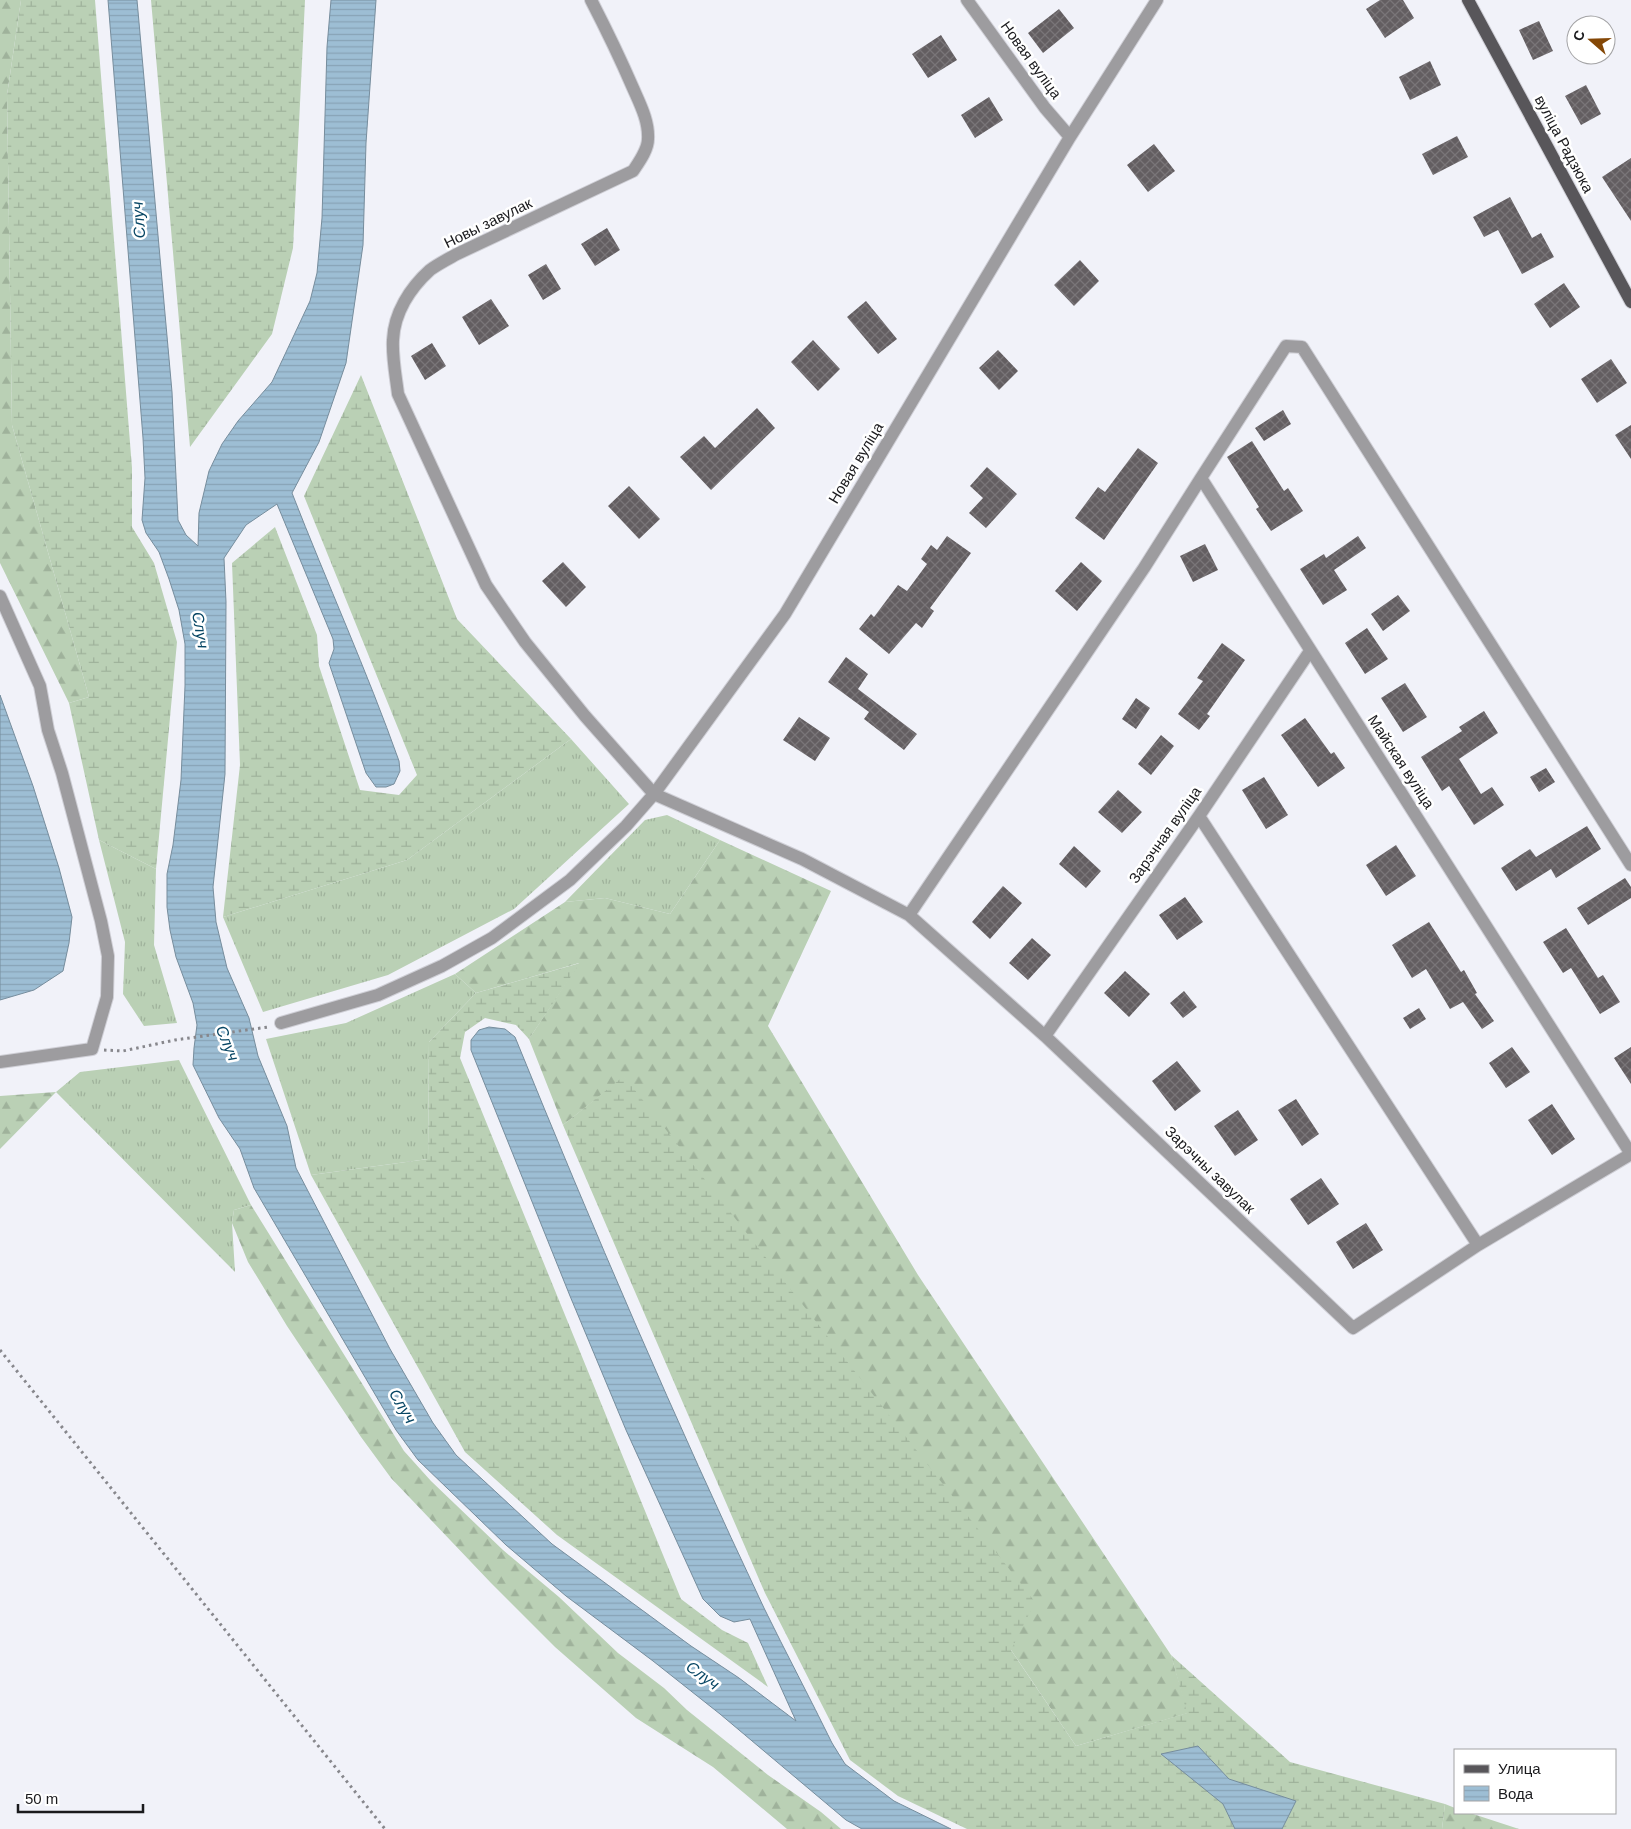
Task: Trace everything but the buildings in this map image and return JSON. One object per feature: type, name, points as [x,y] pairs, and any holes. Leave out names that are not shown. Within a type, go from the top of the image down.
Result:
[{"type":"main road","name":"вуліца Радзюка","points":[[1468,0],[1631,302]]},
{"type":"street","name":"Новы завулак","points":[[591,0],[616,48],[648,126],[648,142],[642,156],[633,171],[457,254],[432,269],[416,285],[397,317],[393,339],[394,362],[398,394],[486,584],[531,650],[585,716],[654,794]]},
{"type":"street","name":"Новая вуліца","points":[[967,0],[1045,108],[1070,137]]},
{"type":"street","name":"Новая вуліца","points":[[281,1023],[378,995],[442,966],[492,938],[570,880],[626,826],[654,794],[785,614],[1070,137],[1157,0]]},
{"type":"street","points":[[909,916],[1144,568],[1286,346],[1302,347],[1631,865]]},
{"type":"street","name":"Майская вуліца","points":[[1201,478],[1631,1154]]},
{"type":"street","points":[[0,596],[40,686],[48,730],[62,773],[101,921],[108,956],[107,997],[92,1049],[0,1062]]},
{"type":"street","name":"Зарэчная вуліца","points":[[1045,1036],[1199,816],[1310,651]]},
{"type":"street","name":"Зарэчны завулак","points":[[654,794],[802,859],[909,916],[1045,1036],[1353,1328],[1478,1245]]},
{"type":"street","points":[[1199,816],[1478,1245],[1631,1154]]},
{"type":"path","points":[[92,1049],[123,1051],[175,1040],[262,1029]]},
{"type":"path","points":[[0,1350],[385,1829]]},
{"type":"green space","points":[[0,0],[21,0],[7,95],[12,425],[89,697],[69,703],[0,563]]},
{"type":"green space","points":[[21,0],[95,0],[132,468],[132,527],[154,563],[177,642],[156,869],[99,840],[69,703],[89,697],[12,425],[7,95]]},
{"type":"green space","points":[[151,0],[305,0],[293,248],[272,334],[190,447]]},
{"type":"green space","points":[[361,375],[457,619],[571,739],[407,860],[223,917],[240,765],[232,563],[275,527],[317,635],[319,666],[360,790],[399,795],[417,775],[304,496]]},
{"type":"green space","points":[[571,739],[629,804],[514,909],[388,975],[263,1012],[223,917],[407,860]]},
{"type":"green space","points":[[667,815],[720,840],[670,914],[605,898],[565,902],[645,820]]},
{"type":"green space","points":[[99,840],[156,869],[154,945],[177,1023],[144,1026],[123,994],[125,942]]},
{"type":"green space","points":[[720,840],[831,891],[768,1026],[918,1275],[1171,1655],[1188,1713],[1076,1746],[624,1077],[563,1125],[529,1039],[579,963],[476,993],[455,974],[565,902],[605,898],[670,914]]},
{"type":"green space","points":[[580,963],[529,1039],[516,1025],[485,1018],[465,1032],[460,1058],[681,1599],[722,1630],[748,1643],[768,1687],[557,1535],[465,1452],[311,1175],[428,1159],[429,1042],[476,993]]},
{"type":"green space","points":[[455,974],[476,993],[429,1042],[428,1159],[311,1175],[266,1039],[346,1023]]},
{"type":"green space","points":[[179,1060],[251,1205],[234,1210],[232,1223],[235,1272],[56,1092],[80,1072]]},
{"type":"green space","points":[[624,1076],[1035,1602],[1011,1650],[1076,1746],[1187,1713],[1171,1655],[1290,1762],[1445,1804],[1442,1829],[967,1829],[898,1796],[850,1760],[765,1593],[563,1125]]},
{"type":"green space","points":[[56,1092],[0,1149],[0,1096]]},
{"type":"green space","points":[[251,1205],[404,1451],[431,1481],[503,1550],[559,1597],[618,1653],[664,1688],[687,1710],[768,1775],[821,1812],[841,1829],[787,1829],[713,1767],[636,1718],[555,1647],[391,1478],[361,1437],[287,1326],[248,1262],[232,1223],[234,1210]]},
{"type":"green space","points":[[1445,1804],[1454,1808],[1454,1814],[1473,1814],[1519,1829],[1442,1829]]},
{"type":"water","name":"Случ","points":[[108,0],[137,0],[172,392],[178,520],[186,535],[198,546],[199,513],[209,471],[222,444],[238,421],[272,382],[310,301],[317,273],[322,218],[327,47],[331,0],[376,0],[366,143],[363,245],[346,363],[319,442],[292,493],[374,694],[399,761],[400,771],[394,784],[386,787],[376,787],[366,773],[329,663],[334,649],[333,639],[277,504],[246,525],[224,558],[226,602],[225,774],[213,887],[216,922],[227,968],[249,1018],[258,1056],[287,1126],[296,1168],[390,1349],[433,1423],[456,1455],[552,1544],[796,1721],[750,1619],[734,1622],[720,1616],[703,1599],[626,1430],[570,1296],[471,1050],[471,1040],[479,1030],[489,1027],[505,1029],[515,1037],[574,1181],[667,1395],[764,1608],[832,1743],[845,1764],[894,1801],[951,1829],[862,1829],[846,1820],[720,1714],[566,1596],[506,1545],[418,1460],[396,1430],[254,1188],[240,1149],[219,1118],[193,1065],[197,1025],[193,1003],[176,957],[167,907],[167,874],[173,845],[181,780],[185,644],[179,610],[169,579],[159,552],[146,533],[142,520],[145,478],[143,438]]},
{"type":"water","points":[[0,695],[33,786],[59,868],[72,917],[63,971],[34,990],[0,1000]]},
{"type":"water","points":[[1198,1746],[1229,1779],[1296,1801],[1282,1829],[1235,1829],[1223,1804],[1161,1754]]}]
